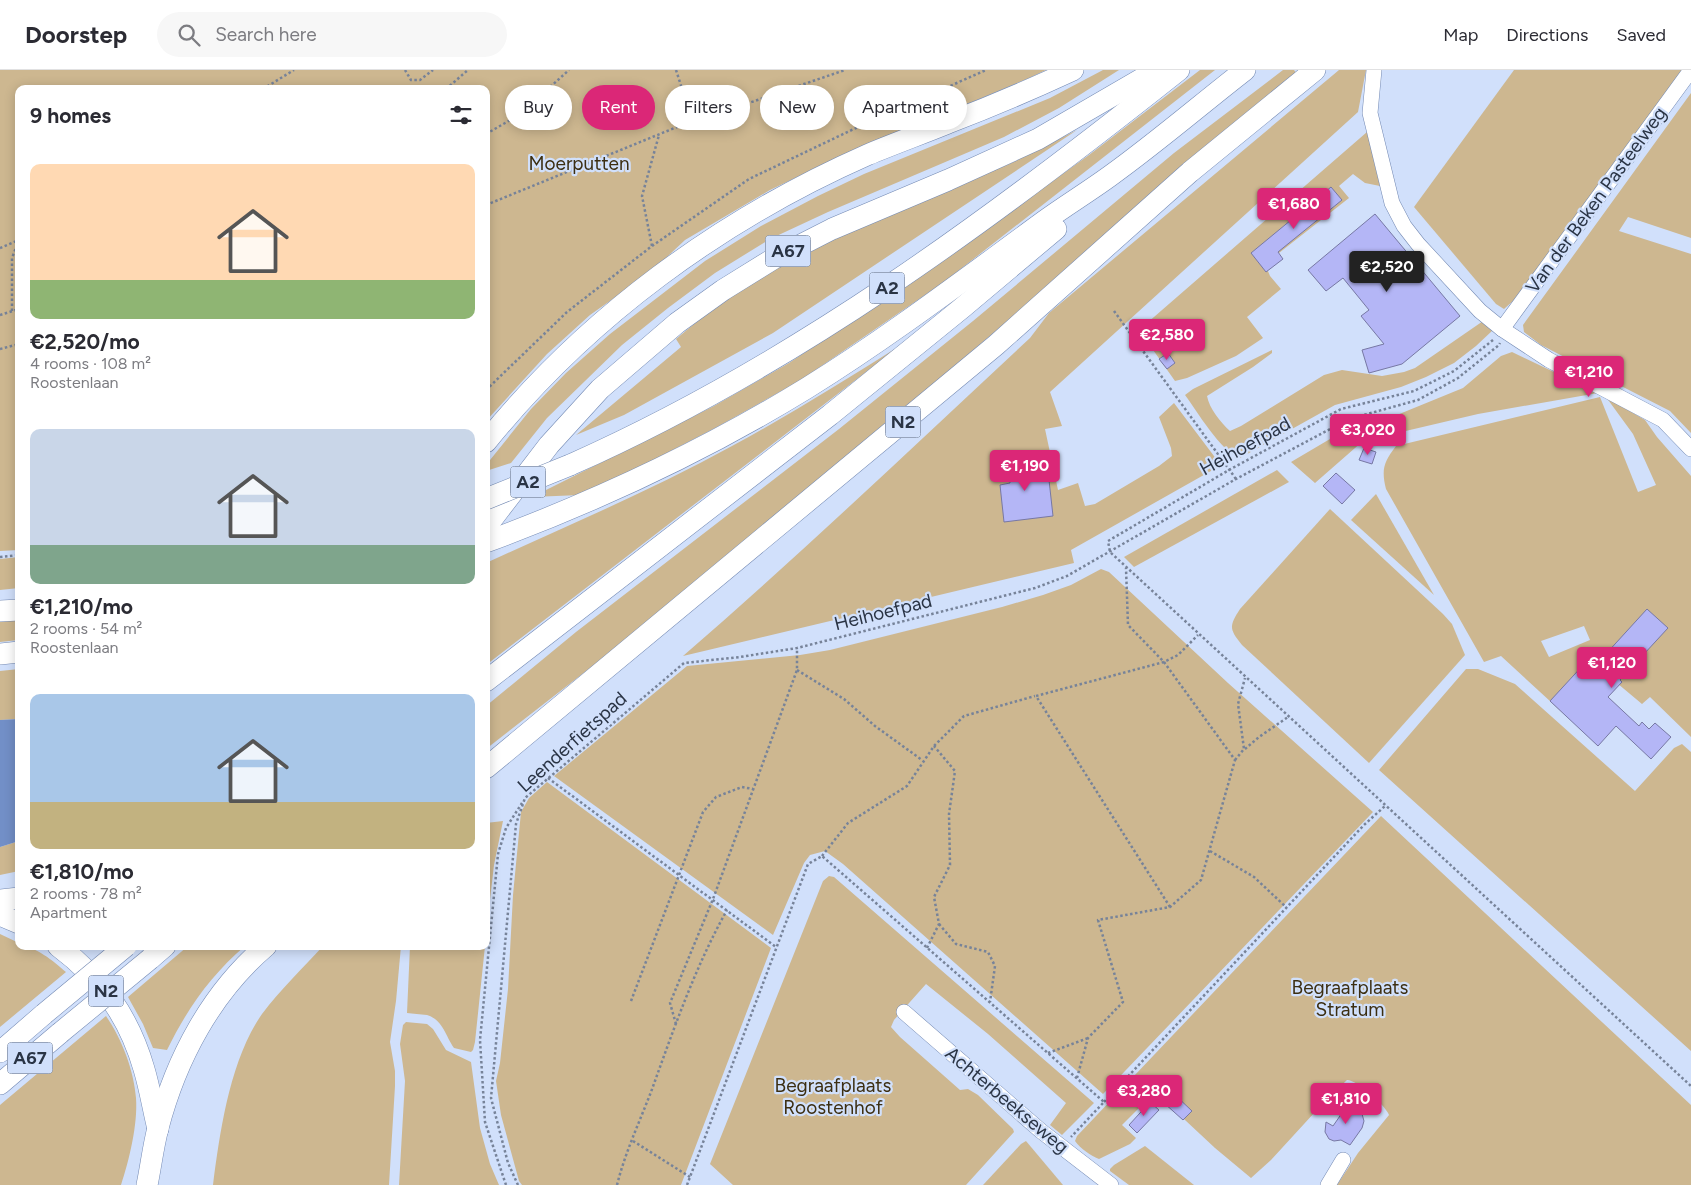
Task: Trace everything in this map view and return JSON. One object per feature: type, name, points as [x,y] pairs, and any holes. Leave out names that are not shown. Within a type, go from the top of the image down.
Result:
[{"type":"highway","points":[[490,437],[528,393],[599,324],[655,278],[722,233],[781,197],[867,155],[1032,89],[1073,70]]},
{"type":"highway","name":"A67","points":[[490,522],[549,445],[600,389],[677,323],[723,290],[774,259],[832,229],[1038,139],[1157,70]]},
{"type":"highway","name":"A2","points":[[490,496],[620,443],[785,353],[848,314],[1000,208],[1179,70]]},
{"type":"highway","name":"A2","points":[[490,541],[641,478],[720,437],[805,389],[911,319],[1045,220],[1111,175],[1245,70]]},
{"type":"highway","name":"N2","points":[[490,765],[996,345],[1190,172],[1315,70]]},
{"type":"highway","points":[[490,678],[852,398],[1062,224],[1111,175]]},
{"type":"highway","points":[[0,612],[15,610]]},
{"type":"highway","points":[[0,654],[15,652]]},
{"type":"highway","points":[[0,900],[15,898]]},
{"type":"highway","points":[[0,915],[15,922]]},
{"type":"highway","name":"N2","points":[[63,950],[98,981],[110,996],[129,1029],[144,1069],[158,1129]]},
{"type":"highway","name":"A67","points":[[0,1052],[121,950]]},
{"type":"highway","name":"N2","points":[[147,1185],[158,1129],[172,1085],[186,1052],[198,1028],[234,977],[262,950]]},
{"type":"highway","name":"A67","points":[[0,1084],[157,952]]},
{"type":"street","points":[[1374,70],[1370,113],[1392,203],[1404,226],[1418,244],[1480,311],[1502,329],[1548,360],[1663,420],[1691,449]]},
{"type":"street","name":"Van der Beken Pasteelweg","points":[[1502,329],[1691,70]]},
{"type":"street","name":"Achterbeekseweg","points":[[904,1012],[1041,1131],[1110,1185]]},
{"type":"street","points":[[1328,1185],[1343,1160]]},
{"type":"path","points":[[270,85],[294,70]]},
{"type":"path","points":[[405,70],[411,80],[420,80],[433,70]]},
{"type":"path","points":[[451,85],[468,70]]},
{"type":"path","points":[[490,132],[519,115],[568,70]]},
{"type":"path","points":[[676,70],[681,85]]},
{"type":"path","points":[[750,103],[845,70]]},
{"type":"path","points":[[490,203],[671,130]]},
{"type":"path","points":[[652,246],[642,196],[659,135]]},
{"type":"path","points":[[0,248],[15,242]]},
{"type":"path","points":[[12,311],[12,258],[15,250]]},
{"type":"path","points":[[0,315],[15,310]]},
{"type":"path","points":[[1114,311],[1236,479]]},
{"type":"path","name":"Heihoefpad","points":[[1110,552],[1108,541],[1229,470],[1341,409],[1414,391],[1454,371],[1494,339],[1502,329]]},
{"type":"path","name":"Heihoefpad","points":[[684,662],[740,657],[797,648],[1035,588],[1067,576],[1236,479],[1348,419],[1418,400],[1458,378],[1499,345],[1502,329]]},
{"type":"path","points":[[0,350],[15,345]]},
{"type":"path","points":[[1110,552],[1691,1086]]},
{"type":"path","points":[[0,557],[15,555]]},
{"type":"path","points":[[1126,568],[1128,625],[1164,662],[1235,760]]},
{"type":"path","points":[[687,1185],[808,864],[822,856],[848,823],[906,786],[922,760],[964,716],[1164,662],[1178,655],[1198,634]]},
{"type":"path","points":[[676,1024],[670,1003],[713,900],[797,670],[797,648]]},
{"type":"path","name":"Leenderfietspad","points":[[518,1185],[508,1163],[491,1098],[516,824],[525,798],[684,662]]},
{"type":"path","points":[[797,670],[844,699],[875,726],[922,760]]},
{"type":"path","points":[[1244,749],[1238,704],[1245,678]]},
{"type":"path","points":[[1036,696],[1170,907]]},
{"type":"path","points":[[1048,1053],[1088,1038],[1123,1002],[1098,920],[1170,907],[1201,880],[1235,760],[1244,749],[1288,717]]},
{"type":"path","points":[[934,746],[955,771],[949,814],[950,865],[934,897],[939,924],[956,944],[988,952],[995,966],[990,1002]]},
{"type":"path","points":[[548,778],[776,947]]},
{"type":"path","points":[[631,1001],[703,812],[716,797],[742,787],[753,790]]},
{"type":"path","points":[[490,937],[498,854],[506,828],[525,798]]},
{"type":"path","points":[[1061,1147],[1364,824],[1385,806]]},
{"type":"path","points":[[1210,851],[1254,876],[1286,907]]},
{"type":"path","points":[[822,856],[1104,1102]]},
{"type":"path","points":[[616,1185],[676,1024],[713,936],[727,910]]},
{"type":"path","points":[[927,948],[939,924]]},
{"type":"path","points":[[489,950],[480,1040],[485,1122],[506,1185]]},
{"type":"path","points":[[1077,1079],[1088,1038]]},
{"type":"path","points":[[633,1141],[690,1177]]},
{"type":"green space","name":"Moerputten","points":[[0,70],[1046,70],[967,104],[967,85],[844,85],[844,130],[906,130],[820,166],[770,190],[685,240],[651,272],[590,315],[547,354],[490,417],[490,85],[15,85],[15,550],[0,551]]},
{"type":"green space","points":[[1103,70],[1119,70],[1059,108],[1004,137],[828,212],[770,239],[715,273],[622,345],[547,418],[511,463],[490,470],[490,460],[531,409],[566,373],[610,334],[705,261],[761,226],[864,174],[1050,98]]},
{"type":"green space","points":[[1200,70],[1215,70],[944,282],[801,380],[717,427],[638,468],[580,495],[532,497],[714,406],[789,363],[934,266],[1089,155]]},
{"type":"green space","points":[[1283,70],[1294,70],[1297,74],[856,450],[599,661],[490,746],[490,703],[576,632],[839,429],[973,321],[1174,153]]},
{"type":"green space","points":[[1339,70],[1366,70],[1358,112],[1050,392],[1062,426],[1045,429],[1058,490],[1078,483],[1085,506],[1095,504],[1159,466],[1172,456],[1171,448],[1159,417],[1174,403],[1217,460],[1218,467],[1071,550],[1074,563],[683,656],[815,538],[1030,338],[1049,313]]},
{"type":"green space","points":[[1514,70],[1684,70],[1545,259],[1513,301],[1504,309],[1496,304],[1414,207]]},
{"type":"green space","points":[[1691,93],[1691,238],[1628,217],[1619,231],[1691,254],[1691,433],[1670,411],[1541,345],[1524,332],[1523,325]]},
{"type":"green space","points":[[1077,130],[773,333],[624,415],[576,435],[681,347],[676,339],[729,295],[778,266],[835,238],[1009,164]]},
{"type":"green space","points":[[1367,132],[1380,186],[1365,183],[1353,174],[1339,186],[1349,198],[1265,264],[1270,276],[1281,289],[1247,317],[1263,338],[1236,356],[1187,378],[1175,381],[1139,330]]},
{"type":"green space","points":[[1486,319],[1493,330],[1454,363],[1401,387],[1335,405],[1240,458],[1217,440],[1185,395],[1193,389],[1272,350],[1272,353],[1253,367],[1207,396],[1216,415],[1230,431],[1324,375],[1342,370],[1382,376],[1415,368]]},
{"type":"green space","points":[[901,345],[490,662],[490,561],[671,478],[796,410]]},
{"type":"green space","points":[[1512,352],[1598,393],[1478,414],[1363,441],[1315,483],[1291,462],[1352,426],[1392,417],[1463,388],[1501,356]]},
{"type":"green space","points":[[1600,397],[1638,492],[1656,485],[1633,434],[1606,397],[1645,420],[1657,437],[1691,476],[1691,737],[1650,697],[1642,704],[1599,668],[1563,713],[1501,656],[1484,662],[1386,489],[1385,466],[1396,446]],"holes":[[[1584,626],[1590,640],[1549,657],[1541,641]]]},
{"type":"green space","points":[[1277,470],[1289,482],[1134,567],[1124,557]]},
{"type":"green space","points":[[1376,494],[1434,595],[1351,520]]},
{"type":"green space","points":[[1330,509],[1443,614],[1452,624],[1465,655],[1369,763],[1242,645],[1232,627],[1240,609]]},
{"type":"green space","points":[[15,557],[15,588],[0,590],[0,559]]},
{"type":"green space","points":[[1101,569],[1109,572],[1228,683],[1373,812],[1103,1094],[843,864],[825,851],[810,855],[804,863],[773,935],[554,776],[687,666],[800,655],[830,650],[1043,595],[1071,585]]},
{"type":"green space","points":[[15,619],[15,640],[0,642],[0,621]]},
{"type":"green space","points":[[15,669],[15,719],[0,720],[0,671]]},
{"type":"green space","points":[[1466,669],[1478,669],[1515,684],[1635,791],[1674,748],[1682,744],[1691,752],[1691,1051],[1379,770]]},
{"type":"green space","points":[[547,782],[771,948],[681,1185],[522,1185],[519,1181],[501,1115],[496,1081],[500,1063],[508,989],[513,895],[521,812],[529,798]]},
{"type":"green space","name":"Begraafplaats Stratum","points":[[1381,816],[1691,1105],[1691,1185],[1337,1185],[1358,1153],[1389,1115],[1371,1094],[1358,1084],[1347,1080],[1271,1160],[1251,1178],[1215,1148],[1155,1092],[1122,1125],[1136,1138],[1130,1144],[1099,1159],[1086,1152],[1077,1144],[1075,1141],[1077,1136]]},
{"type":"green space","points":[[503,821],[494,865],[490,900],[490,823]]},
{"type":"green space","points":[[15,842],[15,872],[0,875],[0,847]]},
{"type":"green space","name":"Begraafplaats Roostenhof","points":[[829,876],[834,877],[1094,1103],[1062,1135],[1050,1125],[1066,1103],[988,1034],[926,984],[894,1020],[891,1027],[960,1090],[968,1089],[978,1095],[1014,1132],[966,1185],[733,1185],[710,1164],[823,881]]},
{"type":"green space","points":[[0,934],[15,941],[15,950],[38,951],[66,972],[0,1027]]},
{"type":"green space","points":[[183,950],[241,950],[221,969],[201,994],[167,1050],[153,1048],[143,1024],[128,997]]},
{"type":"green space","points":[[319,950],[401,950],[390,1042],[395,1071],[395,1086],[389,1185],[213,1185],[223,1119],[234,1074],[251,1032],[262,1014]]},
{"type":"green space","points":[[410,950],[485,950],[475,1042],[471,1052],[454,1048],[437,1020],[427,1015],[407,1013]]},
{"type":"green space","points":[[106,1016],[126,1056],[133,1077],[136,1098],[136,1119],[121,1185],[0,1185],[0,1105]]},
{"type":"green space","points":[[406,1022],[427,1024],[433,1029],[446,1050],[471,1062],[480,1128],[490,1164],[499,1185],[399,1185],[405,1081],[400,1044],[403,1025]]},
{"type":"green space","points":[[1026,1141],[1063,1185],[983,1185],[1021,1144]]},
{"type":"green space","points":[[1145,1146],[1194,1185],[1129,1185],[1110,1171],[1114,1165]]},
{"type":"water","points":[[15,719],[15,842],[0,847],[0,720]]},
{"type":"building","points":[[1331,187],[1342,200],[1278,252],[1283,259],[1266,272],[1251,253]]},
{"type":"building","points":[[1375,214],[1460,316],[1402,364],[1369,373],[1362,350],[1384,344],[1361,316],[1369,310],[1343,278],[1326,291],[1308,270]]},
{"type":"building","points":[[1168,353],[1175,363],[1167,369],[1159,359]]},
{"type":"building","points":[[1364,448],[1376,452],[1372,464],[1359,460]]},
{"type":"building","points":[[1036,455],[1039,481],[1049,480],[1053,516],[1004,522],[1000,485],[1010,483],[1008,458]]},
{"type":"building","points":[[1336,473],[1355,490],[1342,504],[1323,486]]},
{"type":"building","points":[[1647,609],[1668,628],[1620,680],[1622,682],[1608,697],[1639,726],[1642,722],[1649,729],[1655,723],[1671,737],[1651,759],[1616,726],[1598,746],[1550,701],[1598,649],[1605,655]]},
{"type":"building","points":[[1173,1093],[1192,1111],[1183,1120],[1164,1103]]},
{"type":"building","points":[[1150,1102],[1159,1110],[1137,1133],[1129,1125]]},
{"type":"building","points":[[1351,1105],[1358,1108],[1362,1114],[1364,1121],[1362,1128],[1350,1145],[1341,1140],[1334,1141],[1329,1139],[1325,1132],[1326,1122],[1333,1126],[1342,1113],[1339,1106]]}]
